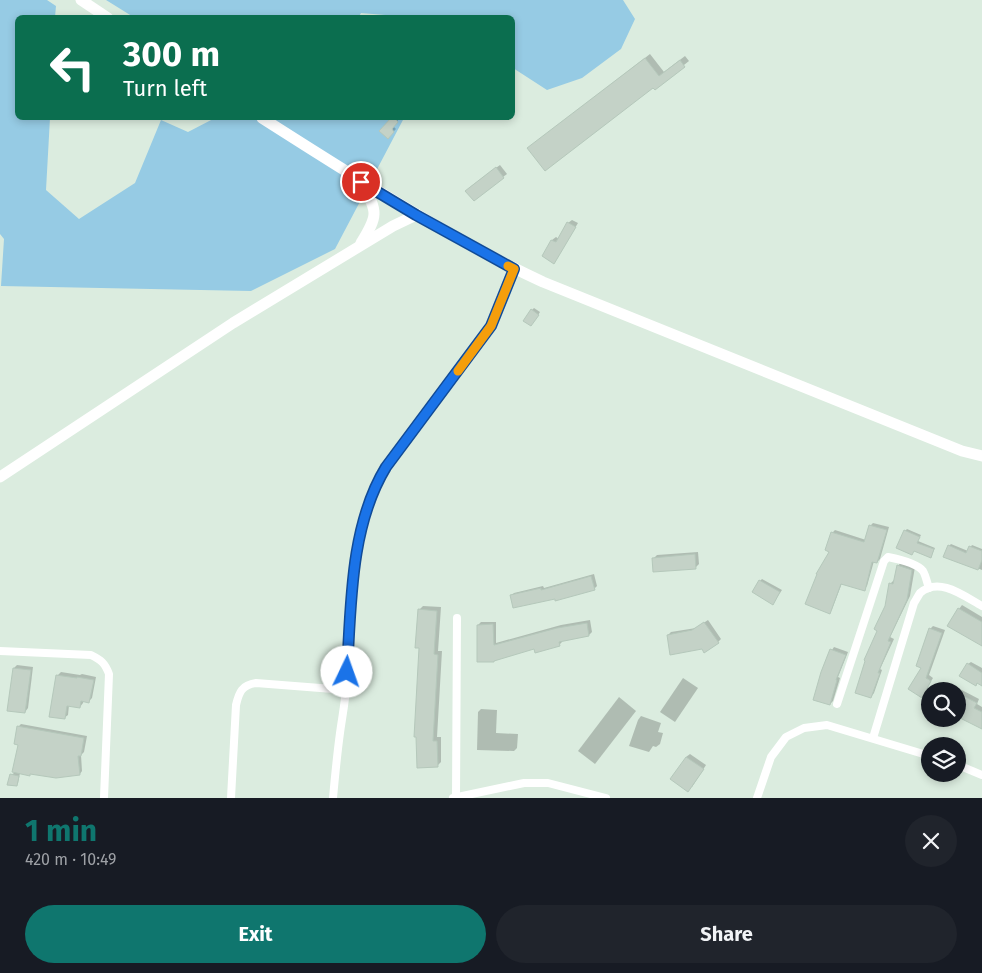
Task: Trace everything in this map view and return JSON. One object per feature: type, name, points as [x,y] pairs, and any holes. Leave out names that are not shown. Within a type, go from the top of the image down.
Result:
[{"type":"street","points":[[80,0],[103,15]]},
{"type":"street","points":[[265,120],[416,215],[514,269],[953,447],[982,456]]},
{"type":"street","points":[[359,246],[373,223],[374,214],[373,204],[361,182]]},
{"type":"street","points":[[0,477],[233,323],[359,246],[416,215]]},
{"type":"street","points":[[333,798],[346,690],[351,593],[360,537],[369,504],[386,467],[491,326],[514,269]]},
{"type":"street","points":[[837,704],[884,561],[888,557],[909,562],[919,567],[924,572],[929,588]]},
{"type":"street","points":[[873,738],[914,603],[920,594],[929,588],[939,586],[952,589],[982,606]]},
{"type":"street","points":[[457,618],[453,798],[524,783],[548,783],[606,798]]},
{"type":"street","points":[[0,651],[92,655],[106,664],[109,674],[104,798]]},
{"type":"street","points":[[231,798],[236,705],[238,695],[243,688],[249,684],[256,683],[346,690]]},
{"type":"street","points":[[757,798],[771,756],[786,737],[804,728],[827,724],[921,753]]},
{"type":"street","points":[[966,768],[982,775]]},
{"type":"shaded area","points":[[0,0],[47,0],[56,6],[55,15],[15,15],[15,120],[50,120],[46,190],[79,219],[135,183],[161,120],[188,132],[211,120],[403,120],[335,249],[251,291],[1,286],[4,239],[0,234]]},
{"type":"shaded area","points":[[106,0],[623,0],[635,19],[621,49],[582,78],[547,90],[515,69],[515,15],[385,15],[361,13],[360,15],[130,15]]},
{"type":"building","points":[[645,58],[659,76],[680,60],[685,67],[655,90],[653,88],[545,171],[527,148]]},
{"type":"building","points":[[389,120],[396,120],[398,122],[392,129],[394,132],[388,139],[379,131]]},
{"type":"building","points":[[496,167],[504,178],[474,201],[465,191]]},
{"type":"building","points":[[567,222],[576,227],[554,264],[542,256],[551,240],[556,242]]},
{"type":"building","points":[[531,309],[539,315],[531,326],[523,321]]},
{"type":"building","points":[[869,525],[887,530],[877,563],[872,562],[865,591],[841,584],[830,614],[805,604],[816,574],[829,552],[825,550],[831,532],[864,542]]},
{"type":"building","points":[[904,530],[920,537],[917,543],[934,549],[931,558],[914,551],[912,555],[896,548]]},
{"type":"building","points":[[948,545],[966,553],[969,546],[982,551],[982,560],[978,570],[943,557]]},
{"type":"building","points":[[695,554],[696,569],[653,572],[652,558]]},
{"type":"building","points":[[897,565],[912,570],[907,600],[888,641],[891,642],[878,673],[880,673],[871,698],[855,693],[864,660],[877,631],[874,629],[885,606],[889,583],[893,584]]},
{"type":"building","points":[[591,576],[595,590],[555,601],[555,599],[513,608],[510,595],[541,588],[541,590]]},
{"type":"building","points":[[759,580],[780,592],[773,605],[752,592]]},
{"type":"building","points":[[958,608],[982,622],[982,646],[947,626]]},
{"type":"building","points":[[418,609],[437,611],[434,654],[438,655],[433,741],[437,741],[438,767],[417,768],[416,737],[414,737],[419,648],[415,648]]},
{"type":"building","points":[[704,622],[719,643],[704,653],[702,649],[670,655],[667,635],[692,630]]},
{"type":"building","points":[[587,623],[589,636],[559,642],[560,646],[535,653],[534,649],[494,662],[477,662],[477,625],[493,624],[494,645],[557,628]]},
{"type":"building","points":[[929,628],[942,633],[926,678],[931,681],[921,682],[921,697],[908,689],[921,668],[916,666]]},
{"type":"building","points":[[830,649],[846,655],[836,680],[830,705],[813,700]]},
{"type":"building","points":[[967,663],[982,673],[982,686],[977,683],[976,686],[959,676]]},
{"type":"building","points":[[13,668],[31,670],[25,713],[7,711]]},
{"type":"building","points":[[56,675],[94,680],[89,703],[81,701],[80,708],[67,706],[65,719],[49,717]]},
{"type":"building","points":[[966,697],[977,703],[974,708],[982,712],[982,729],[966,721]]},
{"type":"building","points":[[17,726],[84,738],[81,756],[78,756],[80,775],[56,778],[30,774],[30,776],[12,772],[18,745],[14,744]]},
{"type":"building","points":[[686,757],[704,769],[688,792],[670,779]]},
{"type":"building","points":[[10,774],[19,776],[17,786],[7,785]]},
{"type":"slow traffic","points":[[458,371],[491,326],[514,269],[508,266]]},
{"type":"route","points":[[347,672],[354,569],[360,537],[375,488],[386,467],[491,326],[514,269],[361,182]]}]
